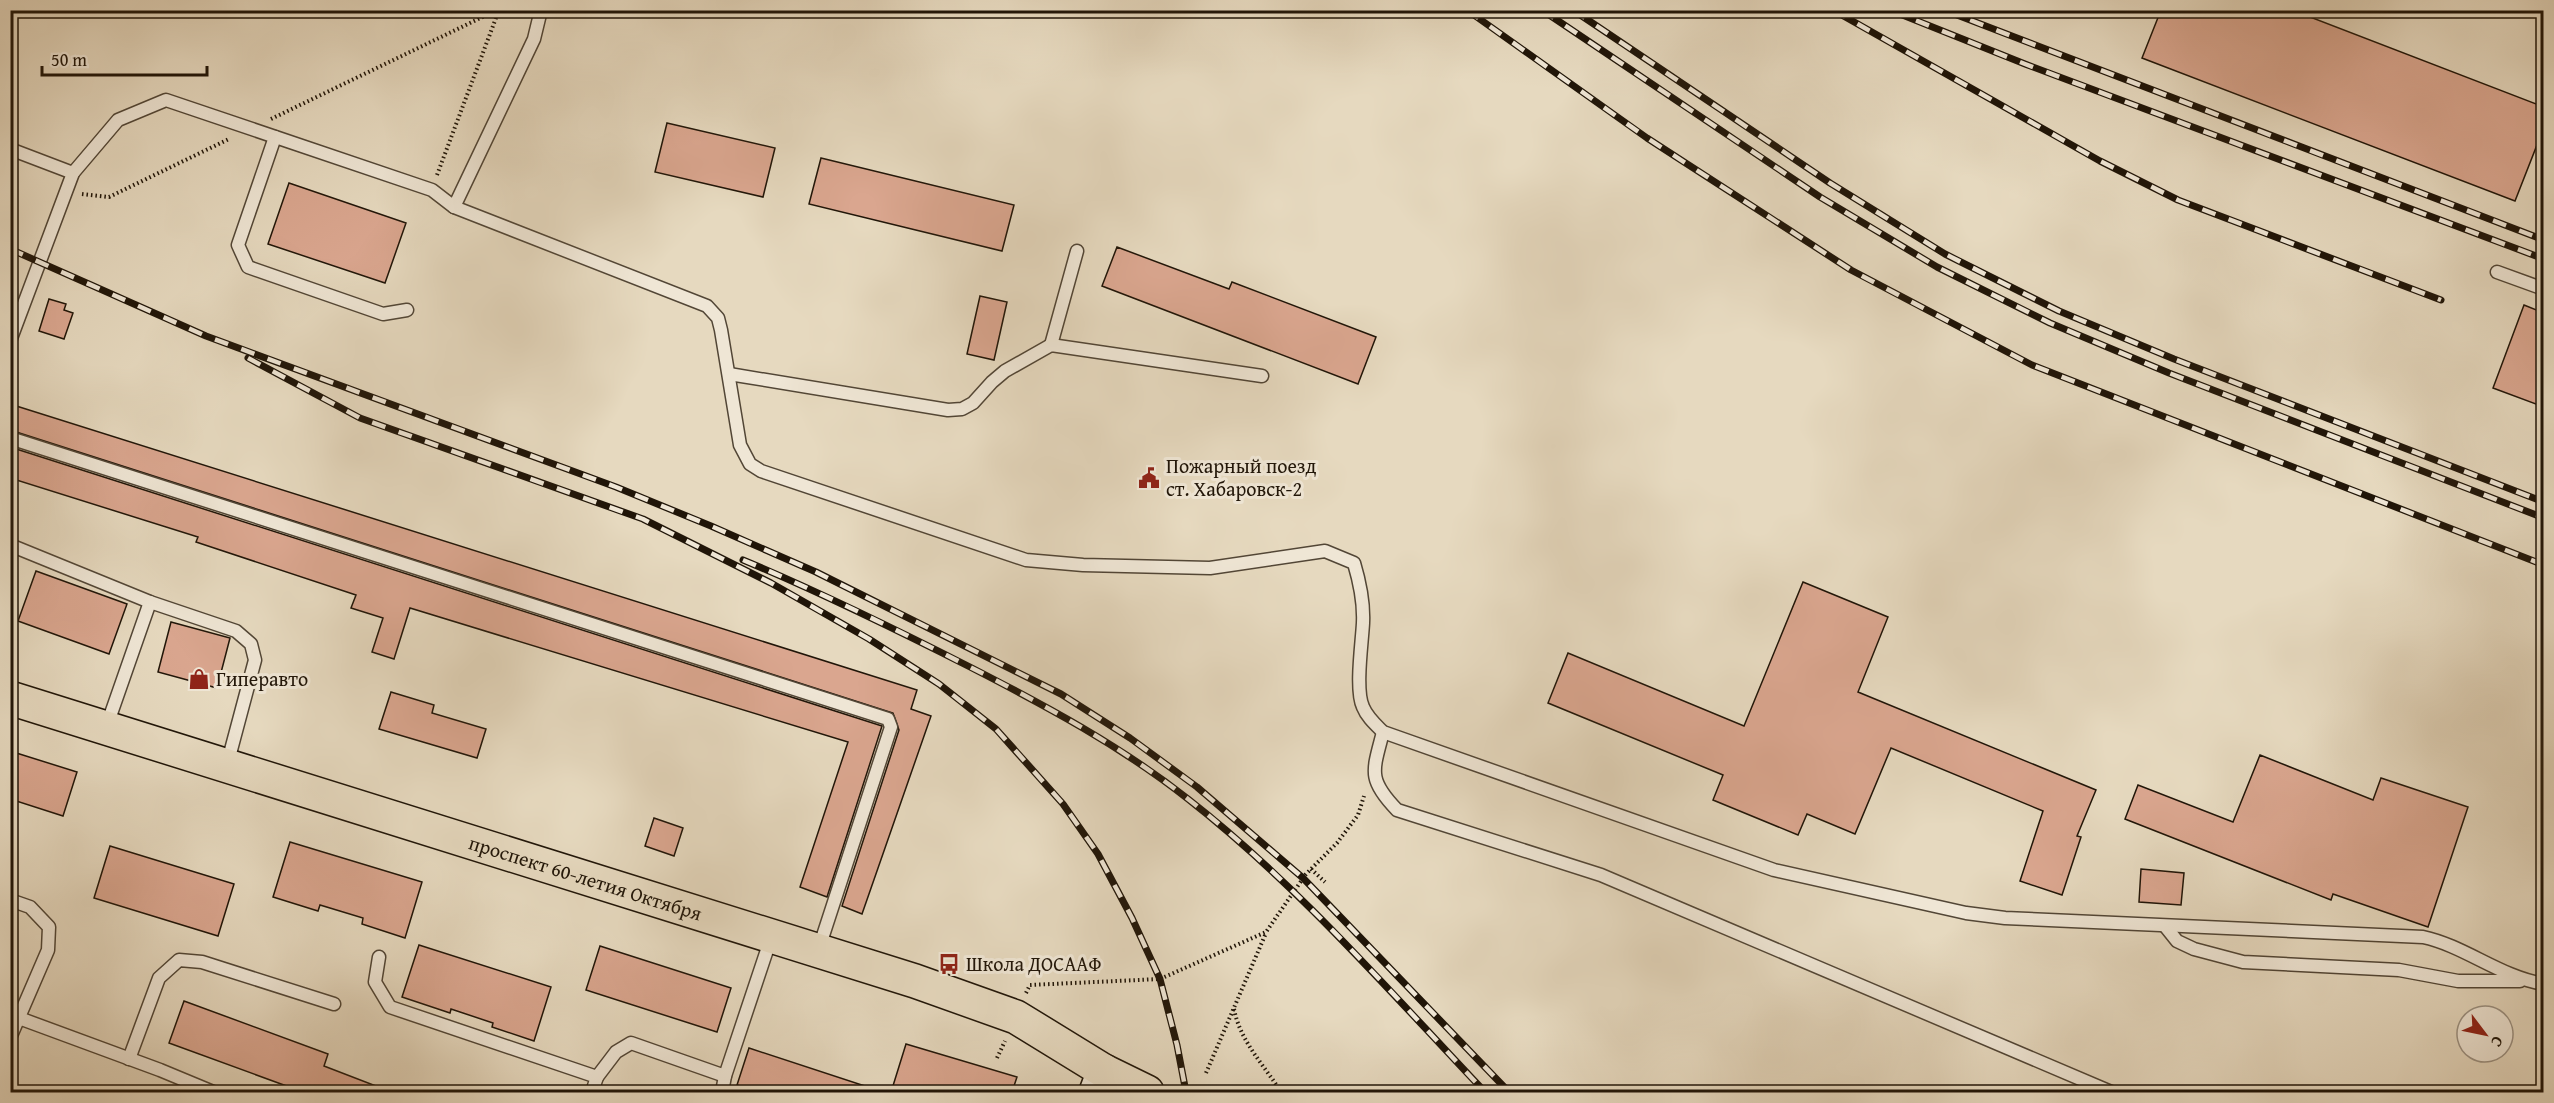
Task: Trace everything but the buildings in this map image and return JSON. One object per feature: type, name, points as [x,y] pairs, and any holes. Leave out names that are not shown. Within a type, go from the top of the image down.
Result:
[{"type":"highway","name":"проспект 60-летия Октября","points":[[10,698],[915,981],[1016,1017],[1100,1082],[1147,1092]]},
{"type":"lane","points":[[454,207],[534,39],[541,10]]},
{"type":"lane","points":[[10,341],[74,174],[118,120],[166,100],[432,190],[454,207],[707,306],[718,318],[740,445],[750,464],[761,471],[1026,560],[1083,565],[1210,568],[1325,551],[1354,563],[1360,582],[1363,606],[1360,690],[1362,705],[1370,719],[1383,732],[1774,870],[1985,916],[2423,937],[2446,944],[2524,981]]},
{"type":"lane","points":[[275,137],[238,245],[248,267],[383,314],[407,310]]},
{"type":"lane","points":[[10,149],[74,174]]},
{"type":"lane","points":[[1051,345],[1077,251]]},
{"type":"lane","points":[[2497,272],[2544,289]]},
{"type":"lane","points":[[729,374],[948,410],[962,409],[973,403],[1005,371],[1051,345],[1262,376]]},
{"type":"lane","points":[[10,438],[888,719],[891,727],[818,951]]},
{"type":"lane","points":[[10,545],[150,602],[236,631],[251,644],[255,660],[227,766]]},
{"type":"lane","points":[[106,728],[150,602]]},
{"type":"lane","points":[[1383,732],[1374,764],[1378,790],[1397,810],[1601,875],[2111,1092]]},
{"type":"lane","points":[[10,900],[30,908],[49,927],[48,950],[10,1038]]},
{"type":"lane","points":[[2165,926],[2177,941],[2194,949],[2243,962],[2399,970],[2458,981],[2524,981],[2544,984]]},
{"type":"lane","points":[[722,1092],[725,1076],[772,937]]},
{"type":"lane","points":[[379,957],[375,981],[390,1007],[597,1077]]},
{"type":"lane","points":[[129,1059],[159,978],[179,960],[202,962],[334,1004]]},
{"type":"lane","points":[[19,1018],[213,1092]]},
{"type":"lane","points":[[592,1092],[597,1077],[616,1052],[631,1043],[725,1076]]},
{"type":"path","points":[[66,192],[109,197],[498,10]]},
{"type":"path","points":[[432,190],[498,10]]},
{"type":"path","points":[[1206,1073],[1266,932],[1311,869],[1337,843],[1358,815],[1374,764]]},
{"type":"path","points":[[1311,869],[1325,882]]},
{"type":"path","points":[[997,1058],[1030,985],[1160,980],[1266,932]]},
{"type":"path","points":[[1233,1008],[1237,1025],[1246,1042],[1281,1092]]},
{"type":"railway","points":[[1467,10],[1647,138],[1851,270],[2032,365],[2544,565]]},
{"type":"railway","points":[[1542,10],[1820,197],[1937,267],[2050,323],[2169,373],[2544,518]]},
{"type":"railway","points":[[1573,10],[1830,183],[1945,254],[2059,311],[2174,359],[2544,502]]},
{"type":"railway","points":[[1833,10],[2100,161],[2178,200],[2441,300]]},
{"type":"railway","points":[[1890,10],[2025,64],[2544,259]]},
{"type":"railway","points":[[1944,10],[2544,240]]},
{"type":"railway","points":[[10,249],[206,336],[616,487],[711,526],[816,572],[1061,694],[1130,738],[1197,787],[1303,878],[1509,1092]]},
{"type":"railway","points":[[248,358],[360,418],[643,519],[771,583],[869,639],[939,684],[996,729],[1063,804],[1098,854],[1132,918],[1160,979],[1186,1092]]},
{"type":"railway","points":[[743,560],[857,611],[998,682],[1110,744],[1163,780],[1228,832],[1305,903],[1485,1092]]},
{"type":"place","name":"Пожарный поезд ст. Хабаровск-2","points":[[1149,478]]},
{"type":"place","name":"Гиперавто","points":[[199,679]]},
{"type":"place","name":"Школа ДОСААФ","points":[[949,964]]}]
